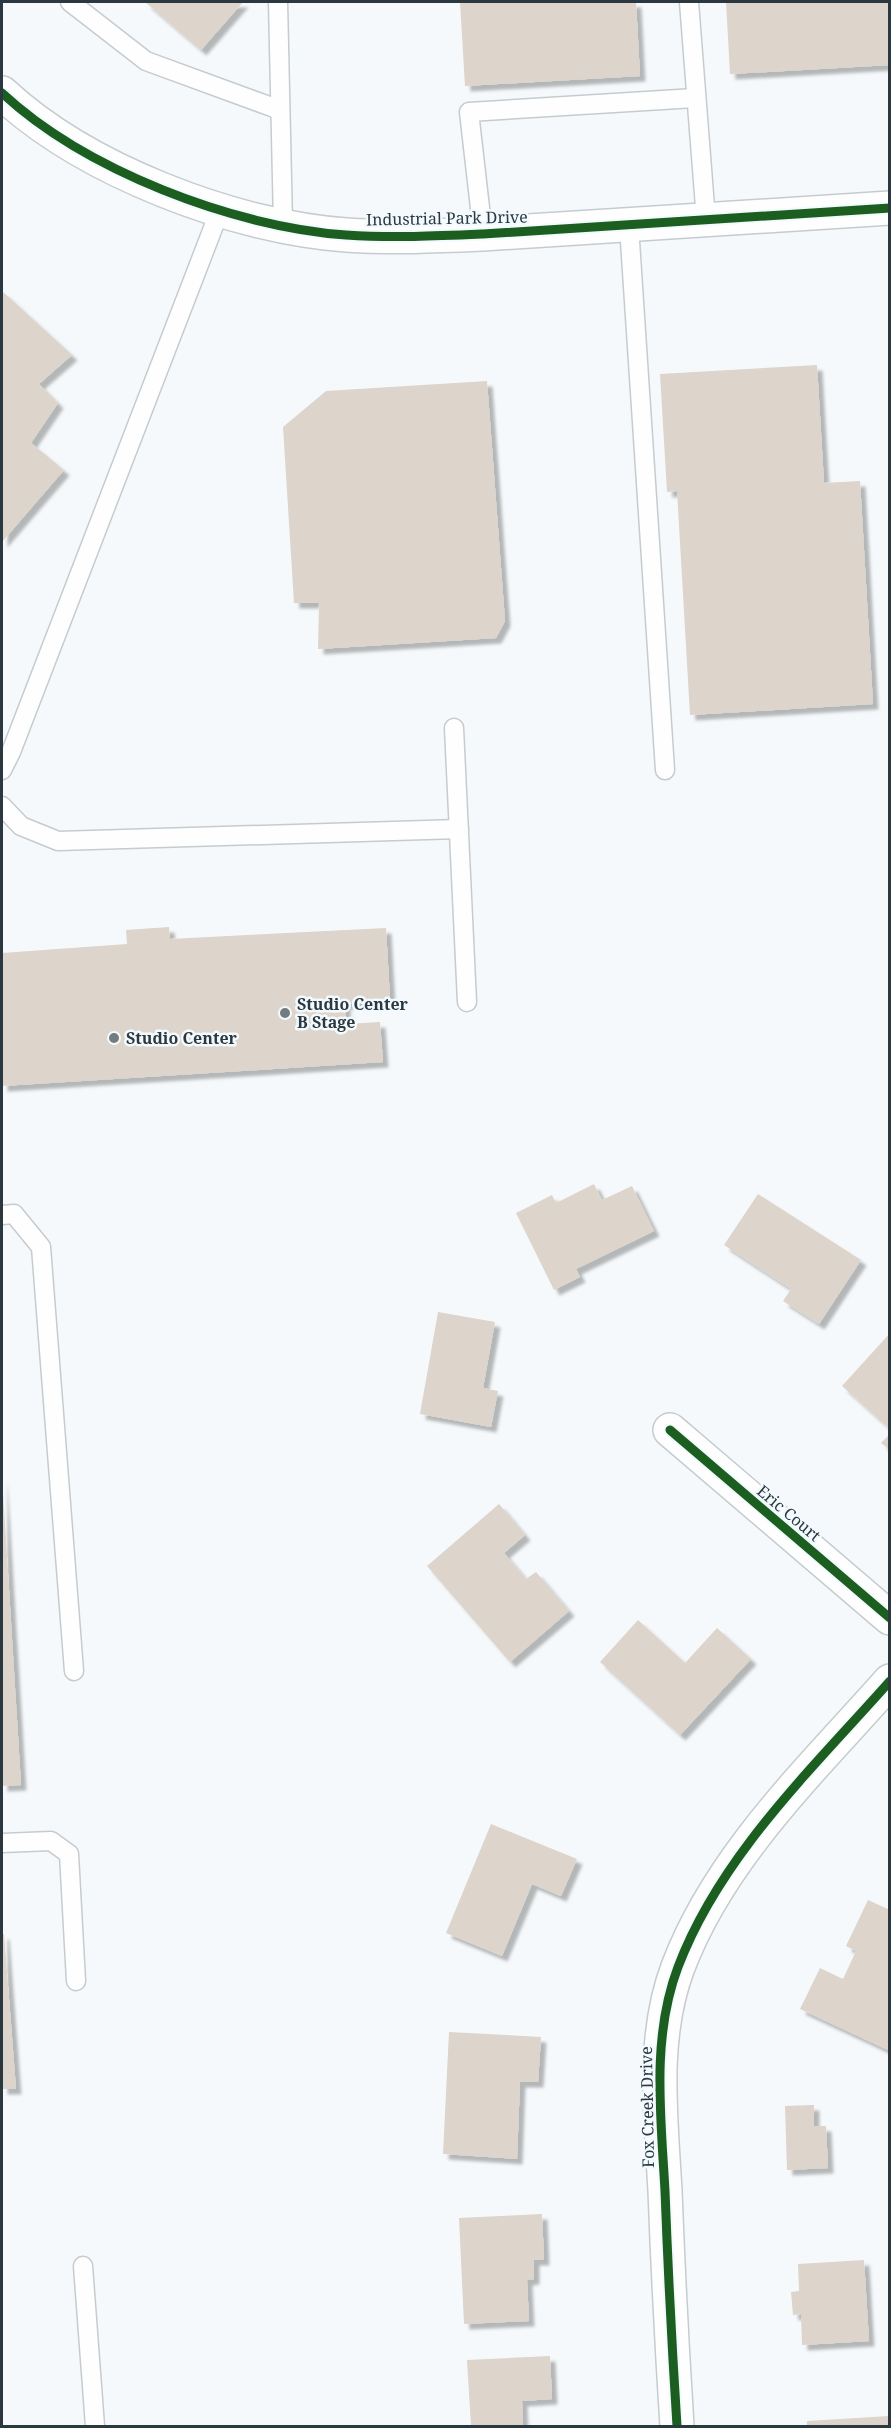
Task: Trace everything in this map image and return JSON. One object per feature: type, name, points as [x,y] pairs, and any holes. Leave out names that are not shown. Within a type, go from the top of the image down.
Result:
[{"type":"street","name":"Industrial Park Drive","points":[[2,93],[18,108],[90,156],[156,188],[220,210],[344,235],[420,237],[483,234],[890,208]]},
{"type":"street","name":"Eric Court","points":[[670,1430],[890,1618]]},
{"type":"street","name":"Fox Creek Drive","points":[[677,2427],[660,2098],[661,2033],[678,1968],[703,1913],[758,1830],[890,1681]]},
{"type":"lane","points":[[70,2],[146,61],[280,110]]},
{"type":"lane","points":[[278,2],[283,224]]},
{"type":"lane","points":[[688,2],[706,220]]},
{"type":"lane","points":[[483,234],[470,112],[695,98]]},
{"type":"lane","points":[[3,764],[220,210]]},
{"type":"lane","points":[[629,226],[665,770]]},
{"type":"lane","points":[[454,728],[467,1002]]},
{"type":"lane","points":[[2,806],[21,826],[58,841],[459,829]]},
{"type":"lane","points":[[2,1215],[14,1214],[41,1247],[74,1671]]},
{"type":"lane","points":[[2,1843],[51,1841],[69,1854],[76,1981]]},
{"type":"lane","points":[[83,2266],[94,2427]]},
{"type":"building","points":[[145,2],[243,2],[201,50]]},
{"type":"building","points":[[460,2],[636,2],[640,76],[465,86]]},
{"type":"building","points":[[726,2],[890,2],[890,65],[730,74]]},
{"type":"building","points":[[2,291],[72,355],[39,384],[58,403],[31,443],[64,470],[2,542]]},
{"type":"building","points":[[817,365],[824,483],[860,481],[873,704],[690,715],[677,491],[667,492],[660,374]]},
{"type":"building","points":[[487,381],[505,621],[496,638],[318,649],[319,603],[294,603],[283,427],[326,391]]},
{"type":"building","name":"Studio Center","points":[[169,927],[170,939],[386,928],[390,1000],[345,1004],[346,1024],[380,1022],[383,1062],[2,1086],[2,953],[127,944],[126,930]]},
{"type":"building","points":[[594,1184],[602,1200],[632,1186],[654,1231],[576,1269],[580,1277],[554,1290],[516,1213],[552,1195],[556,1203]]},
{"type":"building","points":[[758,1194],[861,1260],[819,1324],[783,1301],[791,1289],[724,1245]]},
{"type":"building","points":[[438,1312],[495,1322],[483,1388],[498,1391],[491,1427],[420,1414]]},
{"type":"building","points":[[890,1333],[890,1429],[842,1386]]},
{"type":"building","points":[[890,1434],[890,1450],[881,1443]]},
{"type":"building","points":[[2,1476],[21,1785],[2,1786]]},
{"type":"building","points":[[499,1504],[525,1535],[504,1553],[526,1579],[536,1572],[569,1611],[510,1662],[427,1566]]},
{"type":"building","points":[[638,1620],[685,1663],[717,1628],[751,1659],[680,1735],[600,1662]]},
{"type":"building","points":[[491,1824],[577,1859],[561,1896],[532,1884],[502,1956],[446,1933]]},
{"type":"building","points":[[868,1900],[890,1910],[888,2050],[800,2009],[820,1968],[843,1979],[856,1951],[846,1946]]},
{"type":"building","points":[[2,1934],[4,1934],[16,2089],[2,2089]]},
{"type":"building","points":[[449,2032],[541,2037],[538,2082],[520,2082],[517,2159],[443,2154]]},
{"type":"building","points":[[814,2105],[814,2126],[826,2126],[828,2168],[787,2170],[785,2106]]},
{"type":"building","points":[[542,2214],[544,2260],[534,2260],[534,2279],[527,2280],[529,2321],[464,2324],[459,2218]]},
{"type":"building","points":[[864,2260],[869,2341],[802,2345],[801,2314],[793,2315],[791,2292],[799,2291],[798,2264]]},
{"type":"building","points":[[550,2356],[552,2399],[522,2401],[523,2426],[471,2426],[467,2360]]},
{"type":"building","points":[[889,2416],[890,2426],[807,2426],[807,2421]]},
{"type":"cycle path","points":[[2,93],[36,121],[75,147],[118,170],[209,207],[302,230],[397,237],[483,234],[890,208]]},
{"type":"cycle path","points":[[670,1430],[890,1618]]},
{"type":"cycle path","points":[[677,2426],[660,2106],[661,2050],[670,1994],[678,1967],[696,1926],[743,1851],[770,1815],[890,1681]]},
{"type":"place","name":"Studio Center B Stage","points":[[285,1013]]},
{"type":"place","name":"Studio Center","points":[[114,1038]]}]
